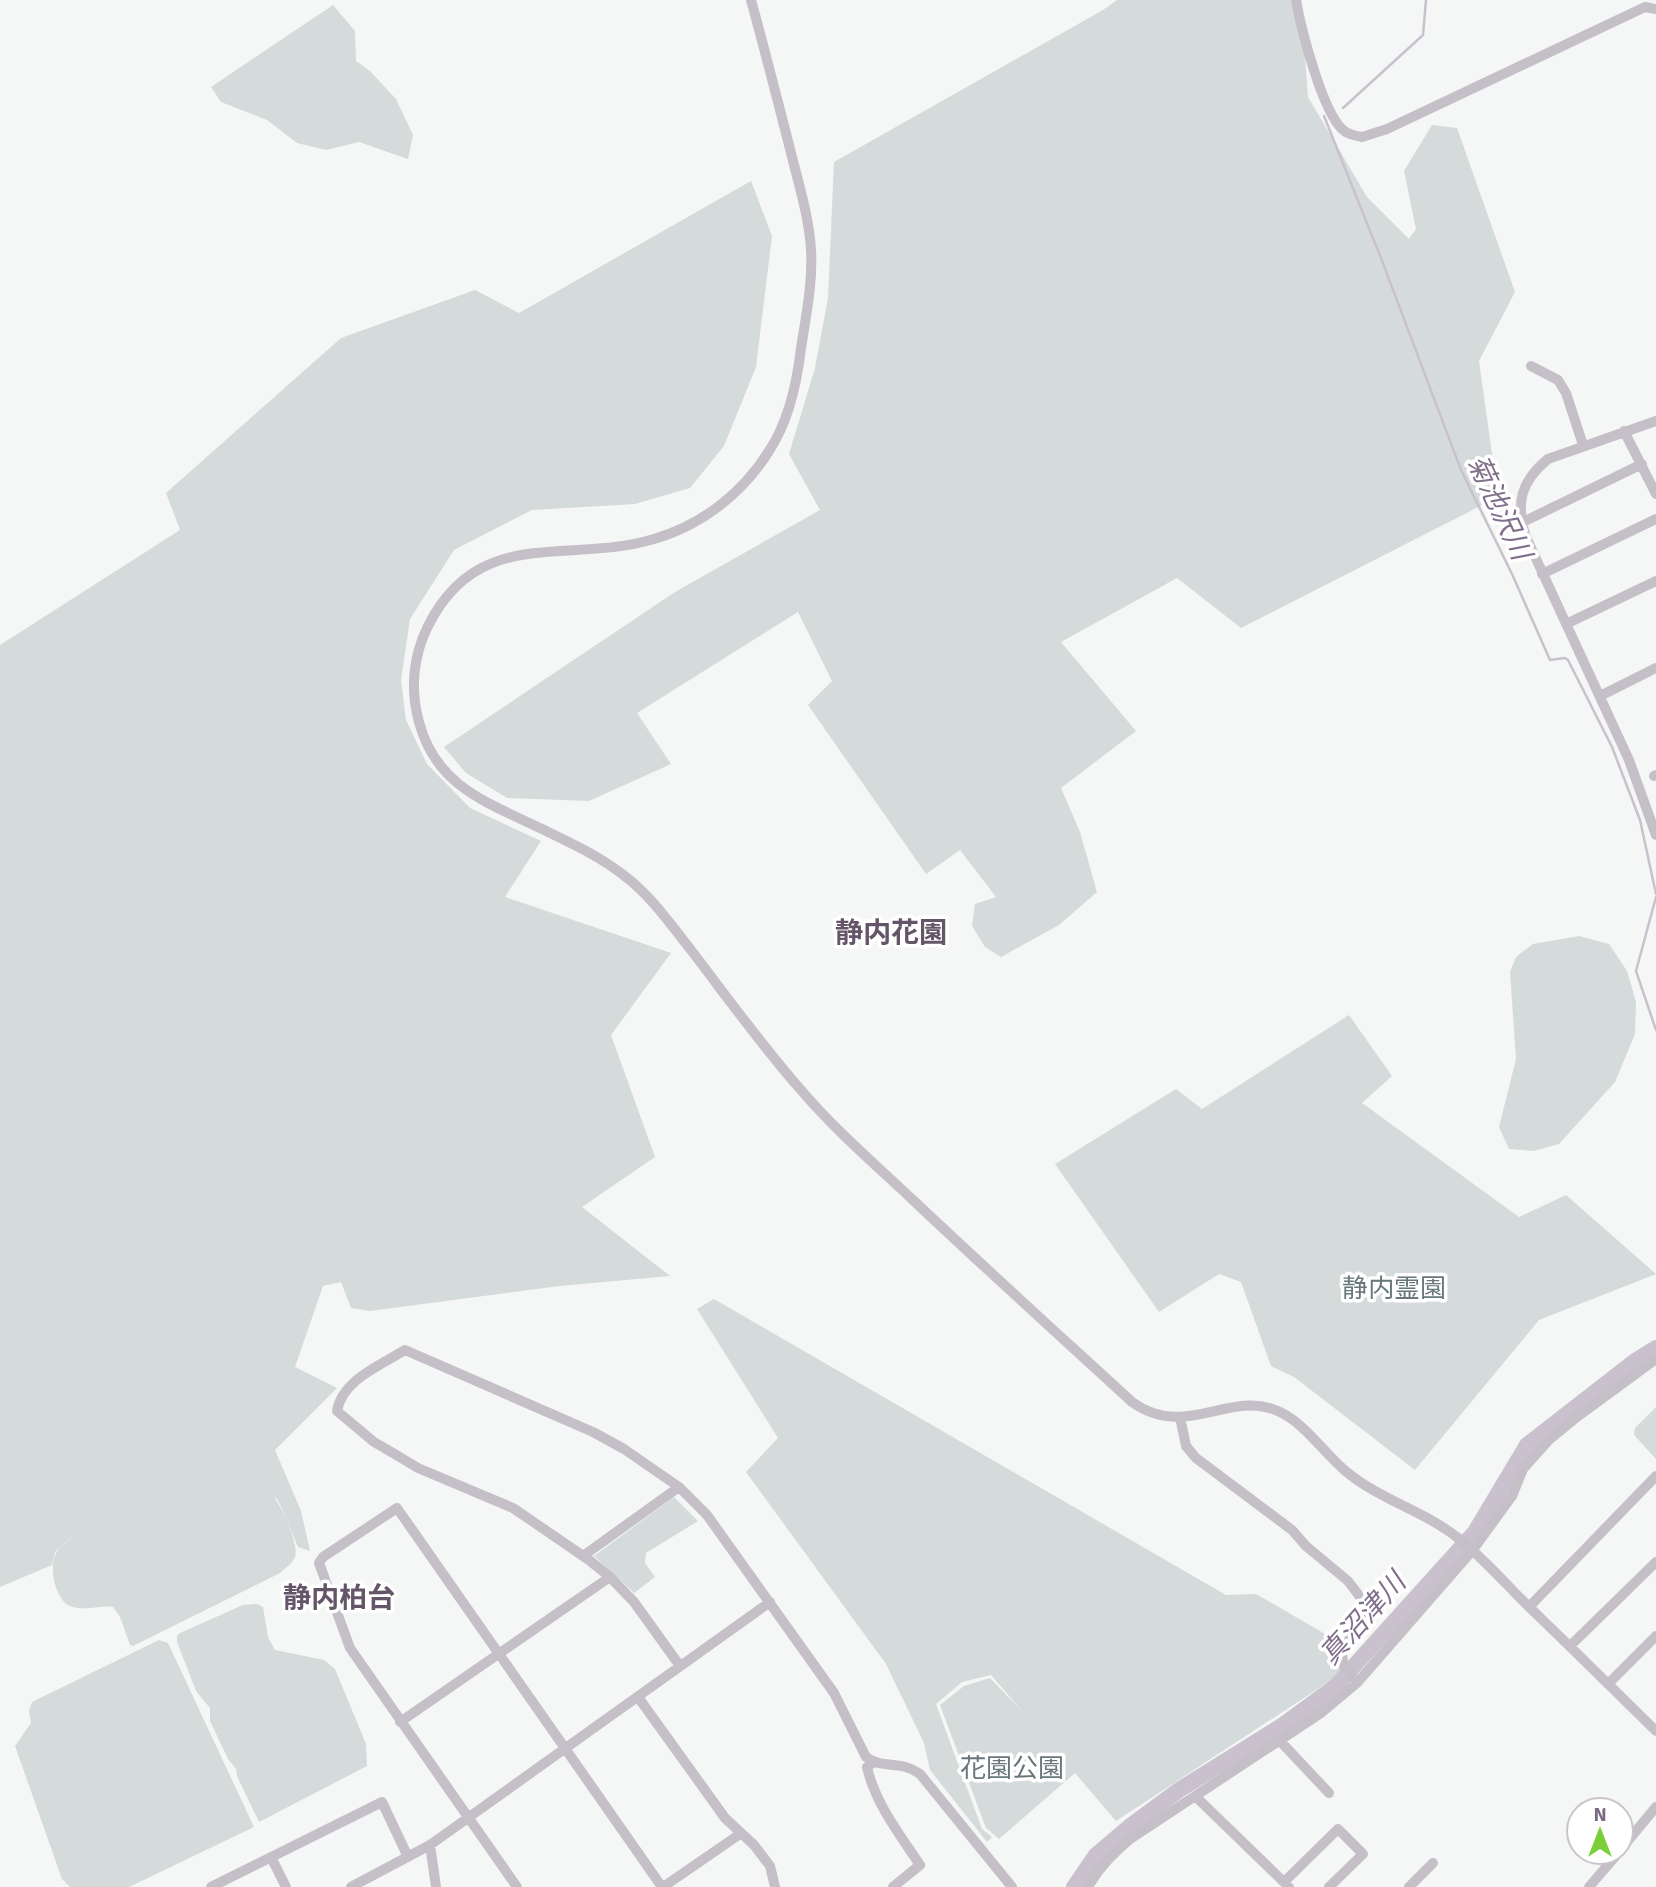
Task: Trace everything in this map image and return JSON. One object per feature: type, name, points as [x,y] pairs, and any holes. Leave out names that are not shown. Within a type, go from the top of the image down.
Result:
[{"type":"street","points":[[751,0],[803,200],[811,245],[811,271],[798,373],[783,424],[772,448],[741,488],[725,503],[691,524],[632,545],[528,552],[504,558],[485,567],[453,589],[428,626],[419,645],[414,667],[415,708],[426,743],[450,778],[468,792],[488,805],[602,860],[643,891],[802,1093],[859,1150],[1132,1402],[1149,1413],[1180,1417],[1194,1417],[1243,1406],[1280,1412],[1292,1420],[1346,1472],[1368,1488],[1457,1537],[1656,1731]]},
{"type":"street","points":[[1296,0],[1305,40],[1332,115],[1342,129],[1362,137],[1387,129],[1645,7],[1656,9]]},
{"type":"street","points":[[1531,366],[1558,380],[1566,393],[1583,445]]},
{"type":"street","points":[[1656,421],[1548,459],[1531,475],[1522,495],[1521,523],[1629,760],[1656,835]]},
{"type":"street","points":[[1624,431],[1656,494]]},
{"type":"street","points":[[1521,523],[1642,464]]},
{"type":"street","points":[[1542,574],[1656,519]]},
{"type":"street","points":[[1566,624],[1656,581]]},
{"type":"street","points":[[1600,696],[1656,668]]},
{"type":"street","points":[[680,1666],[634,1602],[610,1577],[513,1508],[418,1468],[374,1442],[337,1411],[339,1398],[351,1384],[405,1350],[593,1432],[624,1449],[679,1487],[708,1516],[834,1693],[866,1757],[874,1762],[902,1764],[920,1774],[1012,1887]]},
{"type":"street","points":[[1088,1887],[1094,1875],[1120,1847],[1321,1713],[1355,1681],[1470,1549],[1512,1496],[1523,1469],[1549,1440],[1628,1378],[1656,1360]]},
{"type":"street","points":[[1180,1417],[1186,1446],[1196,1458],[1292,1531],[1348,1581],[1361,1598],[1363,1612],[1342,1652],[1343,1664],[1355,1681]]},
{"type":"street","points":[[1529,1607],[1656,1476]]},
{"type":"street","points":[[583,1556],[679,1487]]},
{"type":"street","points":[[517,1887],[350,1648],[319,1563],[323,1557],[397,1508],[663,1887],[740,1834]]},
{"type":"street","points":[[1570,1646],[1656,1562]]},
{"type":"street","points":[[400,1722],[610,1577]]},
{"type":"street","points":[[351,1887],[430,1845],[770,1602]]},
{"type":"street","points":[[1608,1684],[1656,1636]]},
{"type":"street","points":[[638,1697],[725,1818],[754,1845],[770,1866],[775,1887]]},
{"type":"street","points":[[1280,1741],[1329,1793]]},
{"type":"street","points":[[874,1762],[867,1767],[870,1784],[920,1865],[892,1887]]},
{"type":"street","points":[[1195,1796],[1287,1885],[1338,1829],[1363,1854],[1329,1887]]},
{"type":"street","points":[[211,1887],[382,1802],[408,1857]]},
{"type":"street","points":[[1635,1833],[1656,1807]]},
{"type":"street","points":[[430,1845],[436,1887]]},
{"type":"street","points":[[271,1857],[286,1887]]},
{"type":"street","points":[[1409,1887],[1433,1863]]},
{"type":"street","points":[[1589,1887],[1607,1866]]},
{"type":"green space","points":[[1117,0],[1301,0],[1308,97],[1367,197],[1409,239],[1416,229],[1404,171],[1432,125],[1457,128],[1515,292],[1479,361],[1498,497],[1241,628],[1177,578],[1061,642],[1136,731],[1061,788],[1080,832],[1097,892],[1059,925],[1001,957],[985,947],[972,926],[975,904],[996,897],[960,850],[926,874],[808,705],[832,681],[798,612],[637,713],[671,764],[589,801],[507,798],[466,773],[444,747],[675,592],[820,510],[789,454],[815,368],[828,298],[834,162]]},
{"type":"green space","points":[[333,5],[355,31],[356,61],[370,71],[396,99],[413,135],[408,159],[359,142],[326,150],[297,143],[267,120],[221,102],[211,87]]},
{"type":"green space","points":[[751,181],[772,236],[756,367],[724,446],[690,488],[635,504],[532,510],[454,550],[410,619],[401,680],[406,720],[427,764],[470,808],[541,841],[505,897],[671,953],[611,1035],[655,1157],[582,1207],[670,1276],[560,1286],[370,1311],[351,1308],[341,1282],[323,1286],[295,1367],[337,1388],[275,1450],[301,1511],[310,1551],[298,1547],[278,1500],[273,1495],[295,1544],[295,1557],[290,1564],[280,1573],[133,1646],[130,1645],[120,1617],[113,1607],[73,1607],[58,1593],[53,1576],[54,1560],[57,1551],[72,1537],[55,1552],[52,1565],[0,1587],[0,645],[180,530],[166,493],[341,338],[475,290],[519,313]]},
{"type":"green space","points":[[1579,936],[1609,944],[1627,971],[1636,1002],[1635,1034],[1615,1082],[1559,1144],[1534,1151],[1509,1149],[1499,1127],[1516,1059],[1510,972],[1516,957],[1533,944]]},
{"type":"green space","name":"静内霊園","points":[[1349,1015],[1392,1076],[1362,1103],[1519,1217],[1566,1195],[1656,1274],[1539,1320],[1415,1470],[1294,1377],[1271,1366],[1241,1282],[1219,1274],[1159,1312],[1055,1164],[1176,1089],[1202,1109]]},
{"type":"green space","name":"花園公園","points":[[714,1299],[1226,1595],[1256,1594],[1339,1642],[1342,1673],[1116,1821],[1075,1773],[999,1839],[986,1828],[940,1705],[964,1686],[990,1678],[1023,1712],[991,1675],[962,1682],[936,1704],[982,1829],[992,1837],[987,1842],[930,1770],[924,1743],[886,1664],[746,1472],[778,1438],[697,1309]]},
{"type":"green space","points":[[1656,1407],[1656,1459],[1634,1435],[1635,1428]]},
{"type":"green space","points":[[674,1497],[698,1521],[646,1553],[645,1563],[655,1577],[634,1593],[594,1556]]},
{"type":"green space","points":[[257,1604],[263,1607],[268,1637],[275,1650],[324,1660],[335,1669],[366,1744],[367,1766],[259,1822],[236,1769],[228,1759],[210,1721],[210,1708],[196,1691],[177,1642],[180,1633],[243,1605]]},
{"type":"green space","points":[[159,1640],[168,1643],[254,1827],[129,1887],[70,1887],[62,1879],[15,1746],[31,1723],[29,1711],[32,1702]]},
{"type":"waterway","name":"菊池沢川","points":[[1343,108],[1423,35],[1426,0]]},
{"type":"waterway","name":"菊池沢川","points":[[1324,116],[1461,470],[1550,660],[1568,660],[1612,747],[1640,820],[1656,894]]},
{"type":"waterway","name":"菊池沢川","points":[[1656,897],[1636,971],[1656,1030]]},
{"type":"waterway","name":"真沼津川","points":[[1074,1887],[1096,1855],[1129,1827],[1179,1790],[1283,1725],[1335,1687],[1475,1532],[1527,1445],[1635,1361],[1656,1348]]},
{"type":"district","name":"静内花園","points":[[891,932]]},
{"type":"district","name":"静内柏台","points":[[339,1597]]}]
